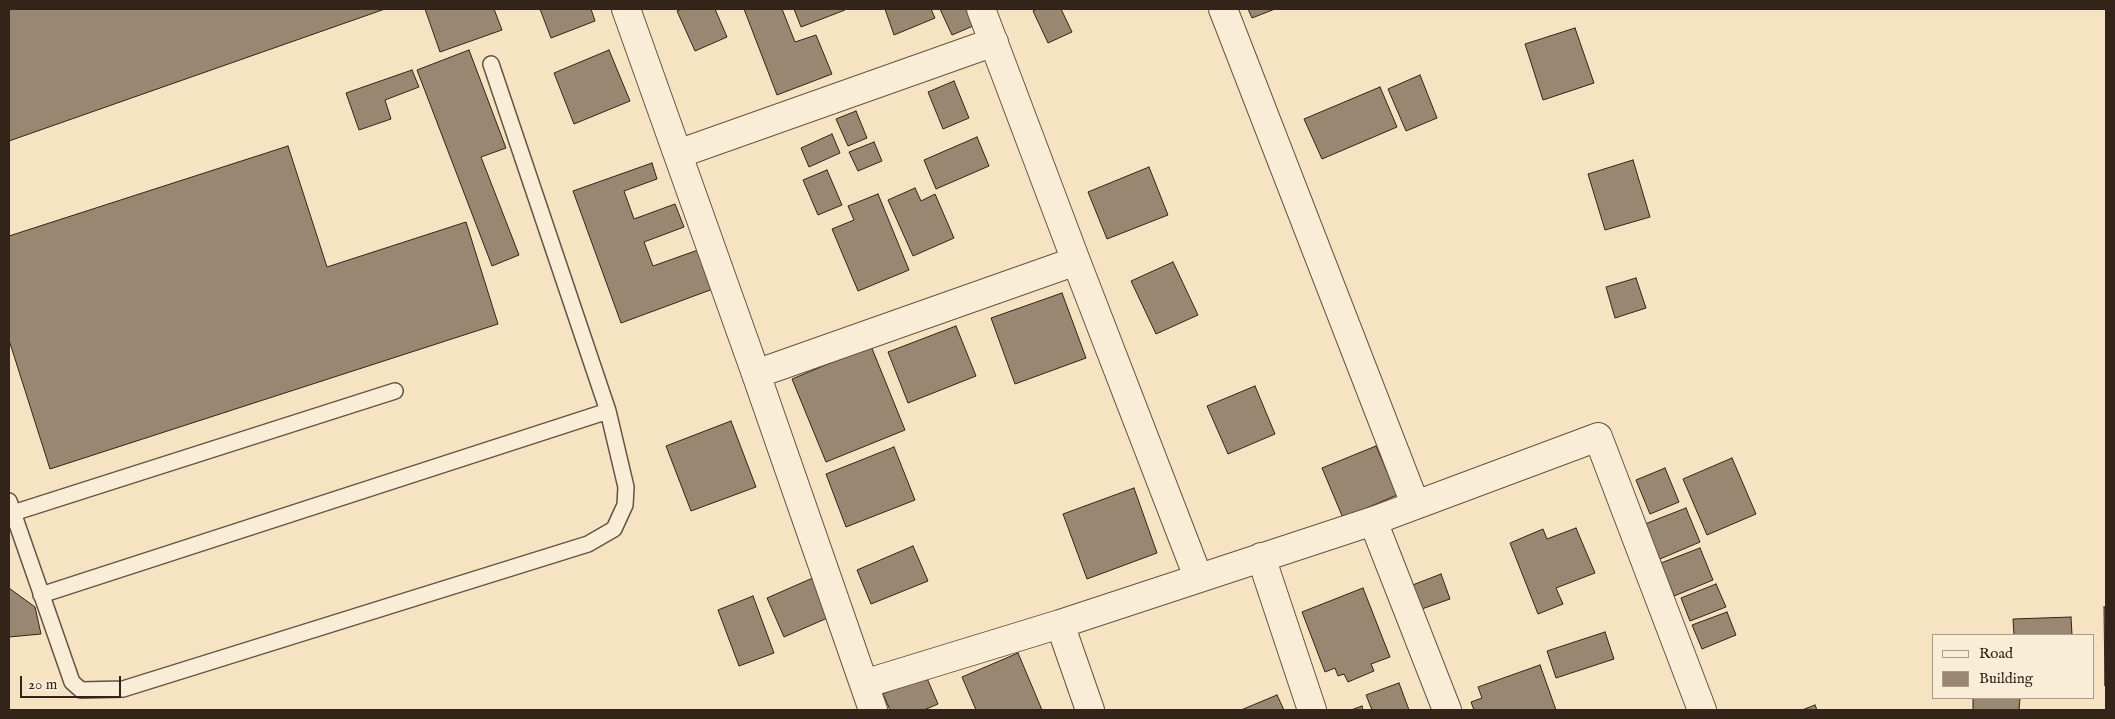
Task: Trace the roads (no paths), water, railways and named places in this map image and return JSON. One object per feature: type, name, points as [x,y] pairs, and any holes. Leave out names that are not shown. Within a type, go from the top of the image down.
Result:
[{"type":"street","points":[[626,9],[873,710]]},
{"type":"street","points":[[981,9],[1198,577]]},
{"type":"street","points":[[1224,9],[1415,504]]},
{"type":"street","points":[[678,154],[994,42]]},
{"type":"street","points":[[756,374],[1076,261]]},
{"type":"street","points":[[864,684],[1060,624],[1198,577],[1373,521],[1598,437],[1702,710]]},
{"type":"street","points":[[1373,521],[1446,710]]},
{"type":"street","points":[[1262,557],[1312,710]]},
{"type":"street","points":[[1060,624],[1090,710]]},
{"type":"lane","points":[[396,391],[11,507],[72,682],[81,690],[123,689],[588,544],[614,529],[625,505],[626,487],[608,411],[492,64]]},
{"type":"lane","points":[[41,595],[608,411]]}]
